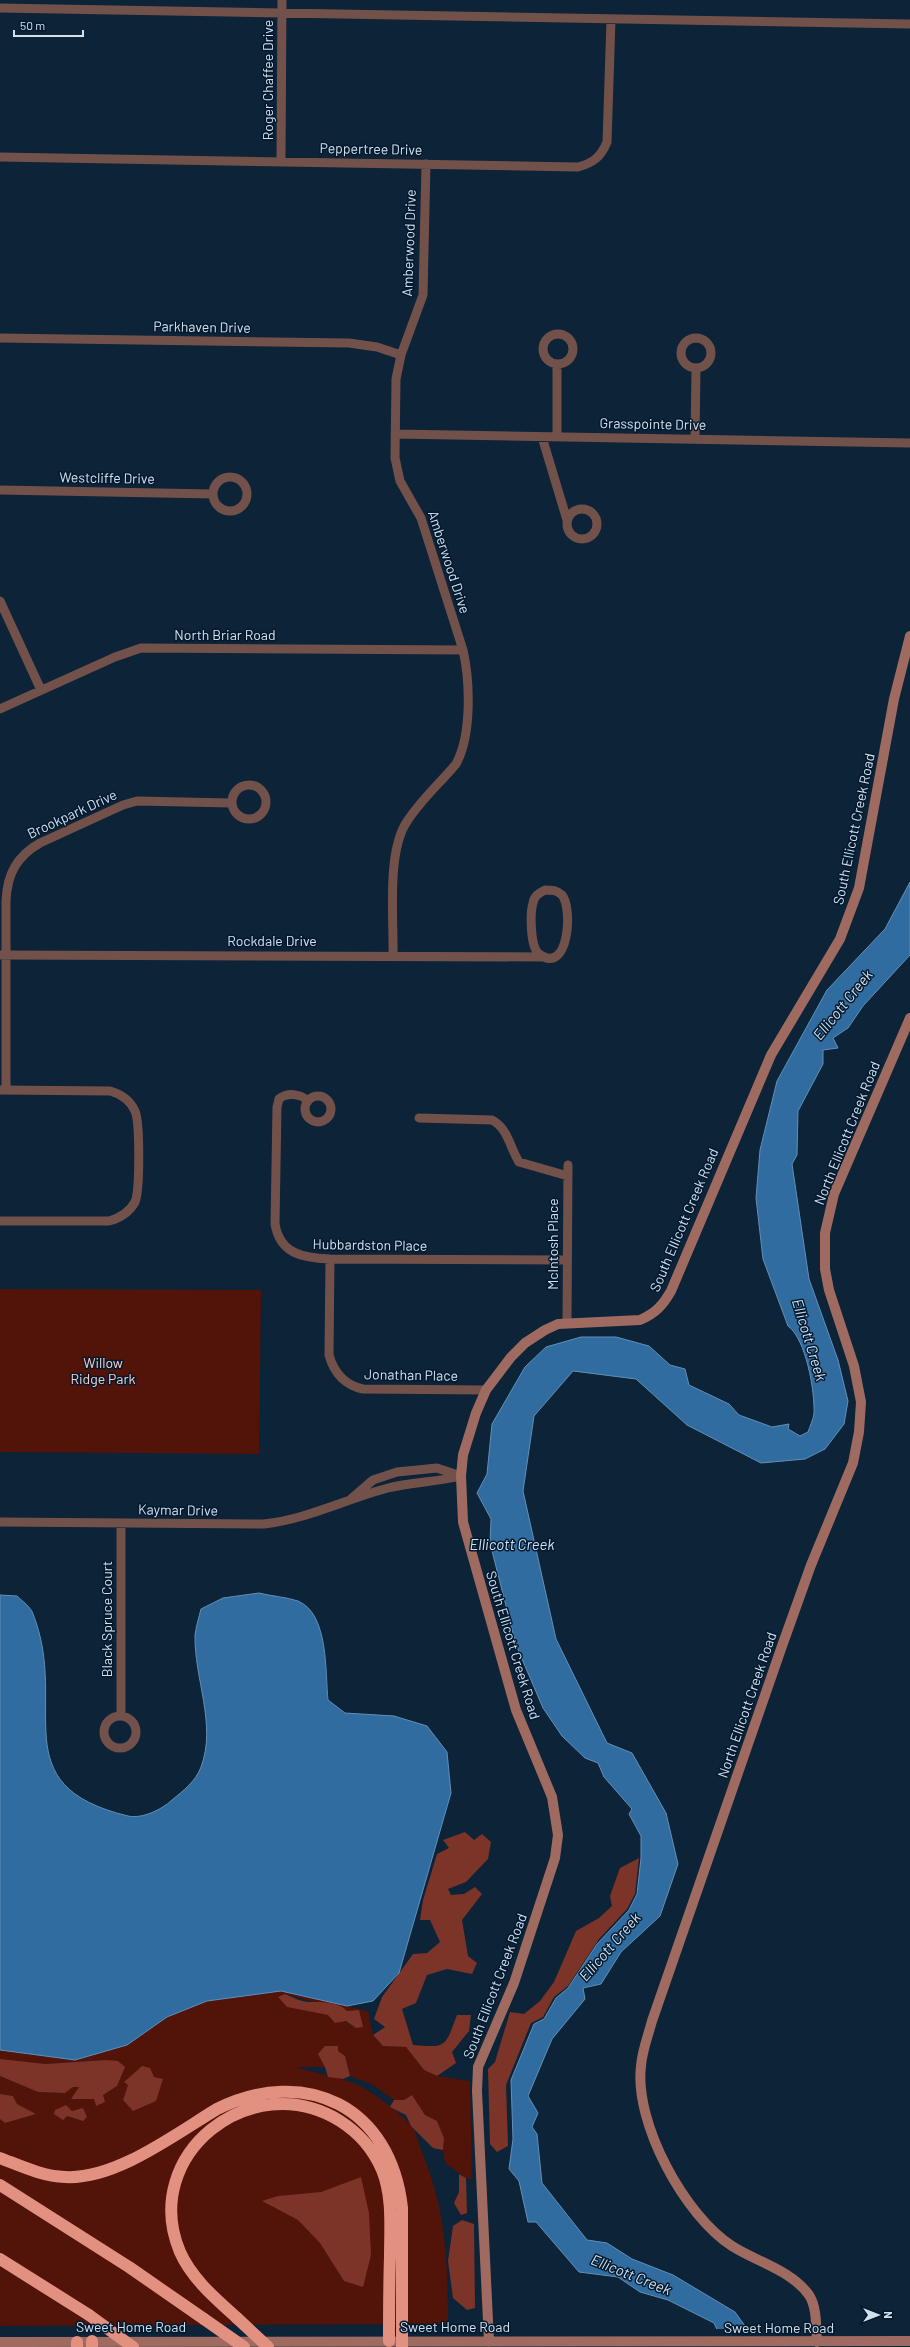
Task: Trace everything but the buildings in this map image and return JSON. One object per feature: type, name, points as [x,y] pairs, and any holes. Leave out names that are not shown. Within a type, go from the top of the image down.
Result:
[{"type":"highway","points":[[0,2158],[48,2175],[85,2176],[111,2170],[217,2109],[232,2102],[262,2092],[301,2092],[317,2095],[342,2107],[354,2115],[376,2136],[389,2158],[400,2187],[402,2221],[397,2343]]},
{"type":"highway","points":[[268,2347],[195,2276],[180,2252],[172,2221],[173,2194],[179,2173],[190,2153],[207,2132],[230,2116],[264,2104],[300,2104],[325,2112],[349,2126],[370,2147],[382,2170],[389,2199],[397,2343]]},
{"type":"highway","points":[[0,2185],[130,2267],[244,2347]]},
{"type":"highway","points":[[0,2259],[89,2316],[133,2347]]},
{"type":"street","name":"Roger Chaffee Drive","points":[[281,161],[282,0]]},
{"type":"street","points":[[0,8],[611,20],[910,24]]},
{"type":"street","name":"Peppertree Drive","points":[[0,157],[578,167],[592,163],[599,156],[607,142],[611,20]]},
{"type":"street","name":"Amberwood Drive","points":[[393,956],[394,862],[396,845],[408,820],[456,764],[465,740],[466,666],[463,650],[421,518],[397,471],[395,434],[396,379],[401,355],[423,295],[426,164]]},
{"type":"street","name":"Parkhaven Drive","points":[[0,338],[349,343],[377,347],[401,355]]},
{"type":"street","points":[[557,436],[558,365]]},
{"type":"street","points":[[695,439],[696,368]]},
{"type":"street","name":"Grasspointe Drive","points":[[395,434],[910,443]]},
{"type":"street","points":[[542,437],[567,520]]},
{"type":"street","name":"Westcliffe Drive","points":[[0,490],[213,494]]},
{"type":"street","points":[[0,601],[41,690]]},
{"type":"street","name":"South Ellicott Creek Road","points":[[489,2342],[477,2091],[478,2068],[514,1982],[555,1858],[558,1835],[552,1796],[516,1710],[493,1633],[464,1522],[461,1476],[469,1434],[486,1390],[511,1357],[525,1344],[545,1330],[567,1323],[640,1320],[652,1314],[662,1306],[671,1290],[771,1055],[828,960],[851,913],[859,888],[894,699],[910,636]]},
{"type":"street","name":"North Briar Road","points":[[0,709],[115,657],[141,648],[463,650]]},
{"type":"street","name":"Brookpark Drive","points":[[3,1090],[3,955],[6,888],[14,866],[29,849],[116,808],[137,801],[231,803]]},
{"type":"street","name":"Rockdale Drive","points":[[3,955],[544,957],[555,956],[563,950],[566,945],[565,900],[562,895],[551,890],[540,893],[532,903],[532,945],[535,950],[544,957]]},
{"type":"street","name":"North Ellicott Creek Road","points":[[817,2345],[815,2312],[810,2296],[789,2276],[732,2246],[707,2226],[680,2190],[661,2155],[648,2122],[642,2094],[641,2066],[652,2021],[780,1650],[811,1565],[853,1463],[859,1432],[861,1402],[854,1366],[829,1290],[825,1269],[825,1233],[834,1194],[910,1018]]},
{"type":"street","points":[[0,1221],[109,1221],[117,1219],[131,1208],[138,1189],[138,1119],[132,1105],[126,1098],[110,1091],[3,1090]]},
{"type":"street","name":"Hubbardston Place","points":[[307,1100],[302,1096],[285,1095],[278,1101],[275,1224],[282,1242],[296,1255],[309,1259],[567,1260]]},
{"type":"street","points":[[419,1118],[492,1120],[500,1124],[504,1130],[519,1162],[568,1176]]},
{"type":"street","name":"McIntosh Place","points":[[567,1323],[568,1165]]},
{"type":"street","name":"Jonathan Place","points":[[330,1259],[329,1355],[332,1365],[342,1380],[352,1387],[363,1389],[486,1390]]},
{"type":"street","name":"Kaymar Drive","points":[[351,1499],[373,1480],[396,1472],[416,1468],[437,1468],[461,1476]]},
{"type":"street","name":"Kaymar Drive","points":[[0,1522],[264,1524],[307,1516],[351,1499],[407,1484],[438,1482],[461,1476]]},
{"type":"street","name":"Black Spruce Court","points":[[121,1523],[121,1716]]},
{"type":"street","name":"Sweet Home Road","points":[[4,2344],[489,2342],[662,2345],[760,2341],[817,2345],[910,2341]]},
{"type":"green space","name":"Willow Ridge Park","points":[[0,1289],[261,1290],[259,1454],[0,1452]]},
{"type":"green space","points":[[281,1991],[368,2011],[373,2035],[383,2046],[406,2047],[424,2070],[437,2076],[470,2081],[472,2179],[466,2178],[445,2163],[443,2150],[444,2138],[437,2121],[425,2115],[412,2096],[404,2100],[394,2100],[371,2084],[350,2076],[345,2056],[325,2067],[296,2067],[338,2078],[362,2087],[396,2111],[414,2129],[430,2174],[441,2216],[446,2258],[448,2324],[0,2326],[0,2119],[6,2122],[36,2114],[17,2104],[13,2096],[0,2094],[0,2076],[38,2092],[65,2093],[73,2087],[79,2087],[71,2099],[94,2099],[96,2106],[103,2095],[117,2086],[106,2060],[45,2064],[0,2060],[0,2050],[75,2060],[127,2045],[167,2017],[207,2001]],"holes":[[[285,1994],[347,2011],[356,2028],[331,2016],[314,2011],[287,2007]],[[128,2085],[133,2111],[123,2100]],[[66,2105],[72,2111],[73,2119],[67,2116],[63,2120]]]},
{"type":"shaded area","points":[[465,1832],[474,1840],[482,1834],[491,1842],[488,1859],[466,1882],[448,1889],[451,1895],[464,1894],[475,1887],[482,1894],[462,1920],[468,1956],[477,1963],[472,1974],[447,1969],[427,1975],[416,2003],[402,2009],[413,2045],[433,2046],[443,2043],[450,2034],[457,2015],[471,2015],[469,2031],[452,2052],[456,2063],[437,2076],[424,2070],[406,2047],[383,2046],[373,2035],[385,2027],[374,2019],[382,1997],[413,1954],[427,1953],[440,1942],[430,1920],[420,1920],[423,1900],[437,1854],[449,1848],[443,1840]]},
{"type":"shaded area","points":[[639,1858],[635,1894],[627,1909],[599,1939],[568,1986],[554,1997],[543,2017],[531,2023],[506,2085],[508,2146],[497,2152],[490,2144],[488,2069],[495,2062],[510,2012],[524,2014],[540,2001],[554,1982],[576,1931],[599,1918],[612,1906],[610,1896],[620,1868]]},
{"type":"shaded area","points":[[285,1994],[306,2002],[324,2002],[339,2005],[347,2011],[359,2010],[363,2027],[356,2028],[346,2021],[335,2023],[328,2015],[287,2007],[278,1997]]},
{"type":"shaded area","points":[[325,2046],[338,2046],[338,2051],[345,2056],[350,2076],[343,2079],[328,2077],[325,2067],[318,2054]]},
{"type":"shaded area","points":[[0,2059],[45,2064],[106,2060],[118,2061],[125,2067],[117,2086],[103,2095],[105,2102],[96,2106],[94,2099],[71,2099],[79,2087],[73,2087],[65,2093],[38,2092],[0,2076]]},
{"type":"shaded area","points":[[142,2066],[150,2068],[154,2077],[163,2079],[156,2101],[133,2111],[123,2100],[128,2085],[124,2082]]},
{"type":"shaded area","points":[[0,2094],[13,2096],[17,2104],[36,2114],[5,2123],[0,2119]]},
{"type":"shaded area","points":[[412,2095],[425,2115],[437,2121],[444,2138],[443,2150],[433,2148],[411,2126],[406,2115],[390,2107],[394,2100],[404,2100]]},
{"type":"shaded area","points":[[66,2105],[72,2111],[83,2108],[87,2117],[83,2121],[67,2116],[63,2120],[54,2114],[55,2110]]},
{"type":"shaded area","points":[[459,2174],[466,2178],[467,2213],[461,2215],[454,2203],[459,2192]]},
{"type":"shaded area","points":[[361,2177],[369,2213],[371,2255],[363,2287],[344,2281],[320,2243],[298,2220],[262,2201],[278,2196],[321,2192]]},
{"type":"shaded area","points":[[462,2220],[474,2224],[475,2308],[467,2310],[453,2298],[448,2261],[453,2226]]},
{"type":"water","name":"Ellicott Creek","points":[[910,882],[910,955],[863,1006],[848,1028],[833,1038],[838,1048],[823,1050],[823,1064],[798,1111],[797,1155],[792,1164],[809,1279],[838,1360],[848,1401],[844,1424],[825,1449],[805,1459],[761,1463],[687,1425],[636,1379],[573,1371],[534,1416],[523,1491],[556,1639],[607,1743],[632,1753],[666,1813],[678,1864],[660,1916],[621,1952],[601,1984],[583,1988],[585,1999],[552,2039],[528,2096],[538,2113],[532,2127],[537,2134],[542,2183],[587,2240],[607,2243],[632,2259],[673,2275],[735,2312],[760,2347],[725,2347],[714,2323],[668,2300],[640,2292],[618,2277],[579,2272],[536,2222],[528,2222],[519,2181],[509,2169],[513,2139],[511,2080],[534,2024],[544,2019],[556,1998],[568,1988],[597,1944],[629,1910],[637,1894],[641,1858],[641,1836],[629,1814],[632,1809],[604,1777],[598,1763],[585,1758],[562,1736],[543,1708],[516,1645],[490,1543],[491,1519],[477,1493],[487,1474],[492,1424],[525,1367],[546,1347],[581,1337],[616,1337],[649,1346],[670,1365],[685,1369],[689,1385],[729,1404],[739,1415],[772,1427],[789,1424],[788,1429],[800,1436],[808,1432],[814,1414],[814,1404],[808,1366],[800,1342],[788,1326],[763,1259],[756,1198],[760,1150],[777,1081],[827,990],[885,929]]},
{"type":"water","points":[[259,1593],[298,1601],[308,1608],[315,1618],[324,1645],[328,1700],[345,1713],[394,1716],[427,1726],[447,1752],[451,1793],[399,1973],[373,2001],[347,2006],[281,1991],[207,2001],[167,2017],[127,2045],[75,2060],[0,2050],[0,1595],[17,1596],[32,1611],[33,1614],[42,1648],[45,1680],[46,1738],[51,1763],[64,1784],[89,1802],[133,1817],[151,1813],[168,1804],[189,1785],[196,1777],[201,1767],[207,1735],[195,1635],[201,1609],[223,1598]]},
{"type":"pier","points":[[714,2329],[750,2329],[762,2347],[723,2347]]}]
